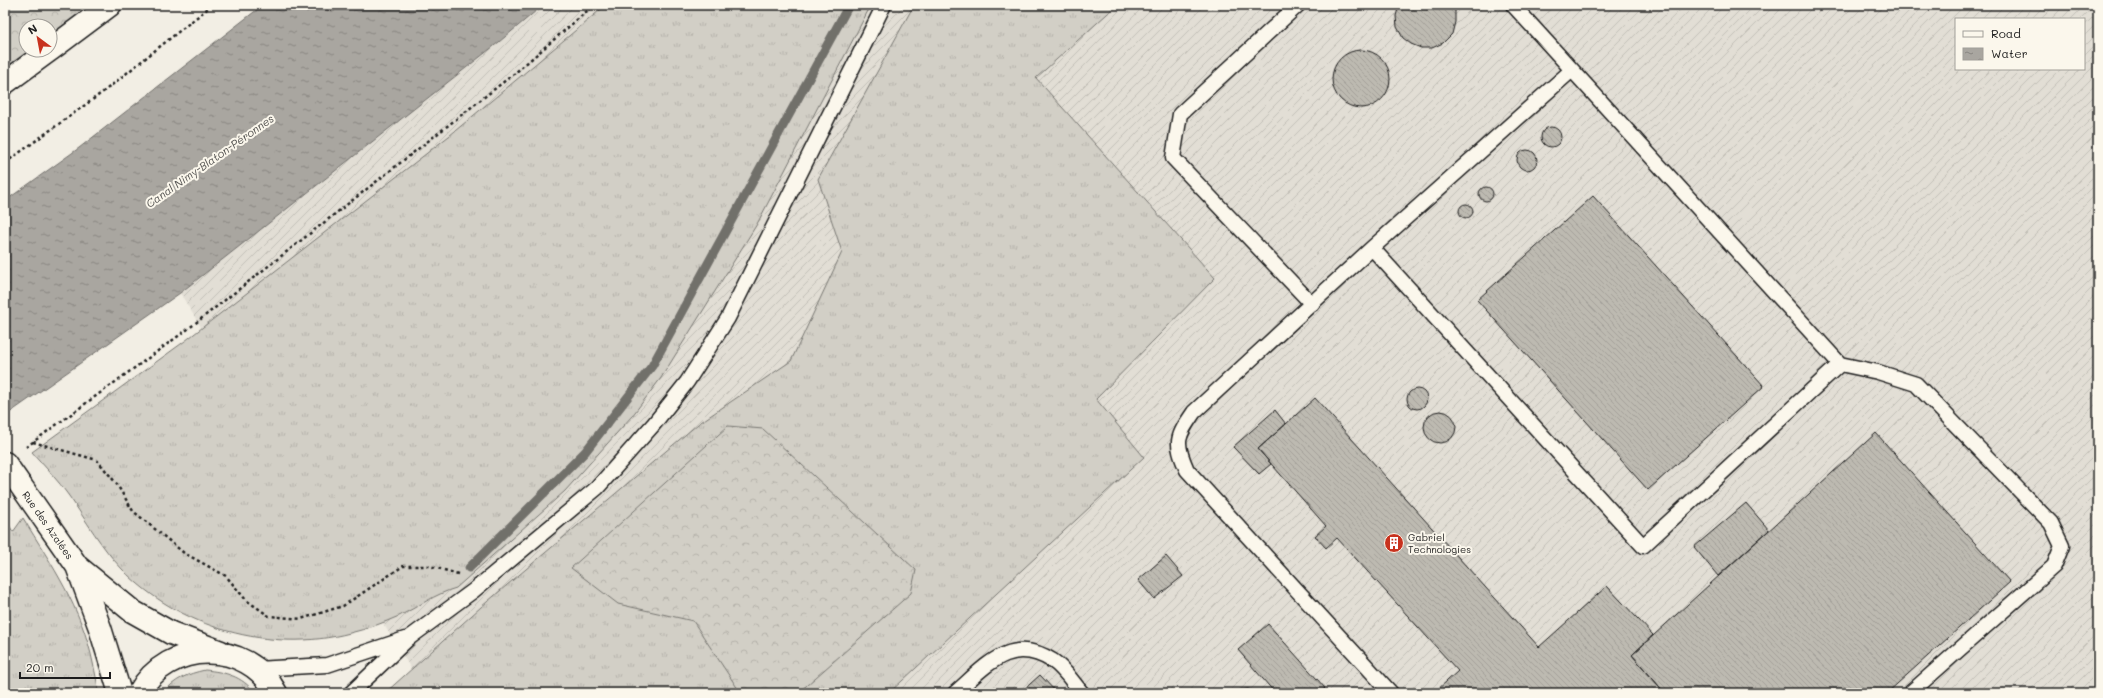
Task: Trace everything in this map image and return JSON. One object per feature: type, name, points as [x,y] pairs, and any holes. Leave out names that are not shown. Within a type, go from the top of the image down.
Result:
[{"type":"street","points":[[58,44],[110,5]]},
{"type":"street","points":[[5,83],[39,58]]},
{"type":"street","name":"Rue des Azalées","points":[[13,457],[34,505],[77,566],[100,628],[120,693]]},
{"type":"street","name":"Rue des Azalées","points":[[77,566],[132,611],[171,633],[221,652]]},
{"type":"street","points":[[139,693],[143,684],[159,668],[178,657],[199,652],[221,652],[240,658],[256,669],[272,685],[276,693]]},
{"type":"lane","points":[[351,693],[409,638],[473,591],[597,488],[653,425],[687,382],[728,318],[884,5]]},
{"type":"lane","points":[[1298,5],[1180,114],[1173,158],[1312,304]]},
{"type":"lane","points":[[1513,5],[1840,364],[1878,372],[1916,384],[2051,523],[2062,546],[2054,566],[1910,693]]},
{"type":"lane","points":[[1391,693],[1187,470],[1179,452],[1179,433],[1194,412],[1372,248],[1572,70]]},
{"type":"lane","points":[[1372,248],[1643,546],[1840,364]]},
{"type":"lane","points":[[256,669],[326,665],[409,638]]},
{"type":"lane","points":[[955,693],[999,657],[1013,651],[1029,650],[1054,662],[1082,693]]},
{"type":"path","points":[[5,163],[103,92],[212,5]]},
{"type":"path","points":[[13,457],[188,329],[515,73],[594,5]]},
{"type":"path","points":[[33,442],[97,460],[116,483],[133,511],[184,552],[226,576],[246,600],[269,616],[301,619],[342,606],[403,566],[430,566],[459,574],[473,591]]},
{"type":"shaded area","points":[[543,5],[2098,5],[2098,693],[426,693],[180,293],[499,42]]},
{"type":"green space","points":[[5,5],[110,5],[58,44],[58,18],[18,18],[18,58],[39,58],[5,83]]},
{"type":"green space","points":[[606,5],[871,5],[757,224],[661,378],[632,416],[565,491],[456,588],[375,626],[320,639],[289,640],[258,638],[228,631],[198,621],[171,607],[145,590],[114,561],[100,543],[65,490],[32,452],[185,341],[449,136]]},
{"type":"green space","points":[[914,5],[1117,5],[1036,78],[1215,278],[1096,399],[1144,457],[889,693],[385,693],[481,607],[698,424],[791,361],[842,252],[818,179]]},
{"type":"green space","points":[[728,426],[763,429],[916,570],[911,593],[798,693],[743,693],[738,689],[693,621],[618,604],[571,568]]},
{"type":"green space","points":[[5,518],[13,532],[23,518],[65,588],[82,624],[88,643],[98,686],[98,693],[5,693]]},
{"type":"green space","points":[[205,670],[233,676],[245,683],[255,693],[163,693],[172,684],[182,678]]},
{"type":"water","name":"Canal Nimy-Blaton-Péronnes","points":[[263,5],[543,5],[499,42],[180,293],[5,416],[5,201],[79,148]]},
{"type":"building","points":[[1399,5],[1452,5],[1455,10],[1455,22],[1452,34],[1443,43],[1432,48],[1421,48],[1411,44],[1403,38],[1397,27],[1396,16]]},
{"type":"building","points":[[1355,50],[1367,50],[1377,54],[1386,63],[1390,73],[1390,85],[1382,100],[1367,108],[1355,108],[1345,104],[1336,95],[1332,85],[1332,73],[1336,63],[1345,54]]},
{"type":"building","points":[[1547,127],[1555,127],[1561,133],[1561,141],[1555,147],[1547,147],[1541,141],[1541,133]]},
{"type":"building","points":[[1523,150],[1531,150],[1537,156],[1537,164],[1531,170],[1523,170],[1517,164],[1517,156]]},
{"type":"building","points":[[1483,187],[1489,187],[1493,191],[1493,197],[1489,201],[1483,201],[1479,197],[1479,191]]},
{"type":"building","points":[[1593,196],[1764,386],[1648,490],[1477,300]]},
{"type":"building","points":[[1463,204],[1469,204],[1473,208],[1473,214],[1469,218],[1463,218],[1459,214],[1459,208]]},
{"type":"building","points":[[1413,389],[1421,389],[1427,395],[1427,403],[1421,409],[1413,409],[1407,403],[1407,395]]},
{"type":"building","name":"Gabriel Technologies","points":[[1315,398],[1539,647],[1607,586],[1653,635],[1632,655],[1665,693],[1437,693],[1436,691],[1458,671],[1337,538],[1326,548],[1315,536],[1326,526],[1258,449]]},
{"type":"building","points":[[1275,410],[1286,424],[1258,449],[1271,464],[1259,474],[1233,447]]},
{"type":"building","points":[[1437,411],[1443,411],[1453,418],[1456,427],[1455,433],[1449,440],[1443,443],[1437,443],[1427,436],[1424,430],[1424,424],[1431,414]]},
{"type":"building","points":[[1876,433],[2010,582],[1887,693],[1665,693],[1632,655]]},
{"type":"building","points":[[1746,503],[1769,530],[1718,576],[1694,547]]},
{"type":"building","points":[[1166,556],[1183,576],[1154,599],[1138,580]]},
{"type":"building","points":[[1268,624],[1325,688],[1320,693],[1275,693],[1238,650]]},
{"type":"building","points":[[1040,675],[1057,693],[1020,693]]},
{"type":"building","points":[[1248,689],[1257,693],[1234,693],[1240,690]]},
{"type":"waterway","points":[[469,568],[585,452],[652,366],[849,5]]},
{"type":"place","name":"Gabriel Technologies","points":[[1394,543]]}]
